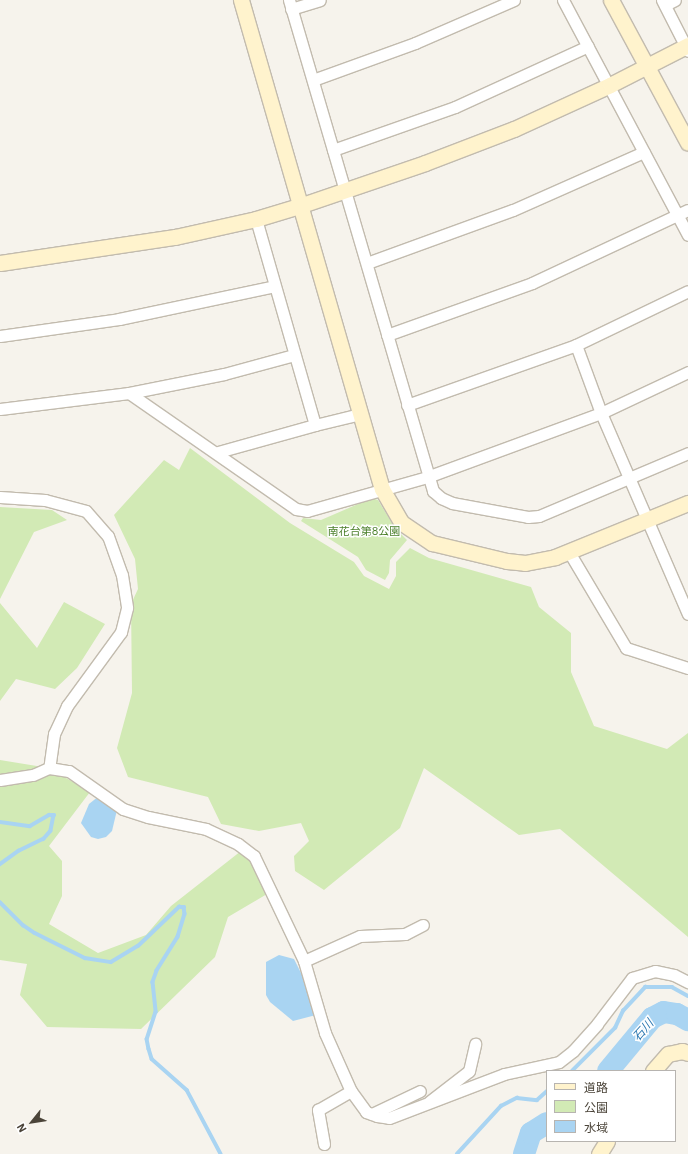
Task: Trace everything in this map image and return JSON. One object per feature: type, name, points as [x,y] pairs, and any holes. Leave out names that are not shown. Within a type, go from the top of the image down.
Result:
[{"type":"street","points":[[241,0],[299,206],[382,490],[402,523],[432,543],[507,562],[540,561],[568,552],[688,503]]},
{"type":"street","points":[[320,0],[290,4],[367,264],[427,477],[433,491],[441,498],[528,517],[538,516],[688,453]]},
{"type":"street","points":[[313,80],[415,43],[514,0]]},
{"type":"street","points":[[563,0],[688,235]]},
{"type":"street","points":[[611,0],[688,143]]},
{"type":"street","points":[[0,263],[100,250],[256,219],[346,192],[514,129],[610,86],[687,47],[667,2]]},
{"type":"street","points":[[333,150],[455,107],[588,46]]},
{"type":"street","points":[[367,264],[513,210],[644,152]]},
{"type":"street","points":[[387,335],[532,283],[688,210]]},
{"type":"street","points":[[256,219],[315,425]]},
{"type":"street","points":[[0,336],[119,319],[275,286]]},
{"type":"street","points":[[407,405],[576,345],[688,291]]},
{"type":"street","points":[[576,345],[601,413],[688,614]]},
{"type":"street","points":[[0,409],[129,393],[224,374],[294,355]]},
{"type":"street","points":[[129,393],[218,452],[296,509],[307,511],[320,509],[427,477],[601,413],[688,372]]},
{"type":"street","points":[[218,452],[360,414]]},
{"type":"street","points":[[0,497],[45,500],[86,511],[108,536],[122,575],[127,608],[121,632],[67,706],[54,734],[49,768]]},
{"type":"street","points":[[568,552],[626,648],[688,668]]},
{"type":"street","points":[[0,780],[33,775],[49,768],[69,771],[83,778],[123,809],[148,817],[206,829],[238,844],[254,856],[304,961],[325,1033],[351,1091],[366,1112],[372,1114],[389,1118],[520,1069],[559,1062],[573,1051],[597,1024],[632,978],[654,971],[674,975],[688,982]]},
{"type":"street","points":[[304,961],[360,936],[405,934],[423,925]]},
{"type":"street","points":[[427,1104],[438,1093],[469,1071],[475,1044]]},
{"type":"street","points":[[654,1070],[668,1054],[682,1051],[688,1053]]},
{"type":"street","points":[[324,1144],[318,1110],[351,1091]]},
{"type":"street","points":[[372,1114],[420,1092]]},
{"type":"street","points":[[599,1154],[606,1142]]},
{"type":"green space","points":[[190,448],[290,523],[354,562],[364,576],[389,589],[396,576],[396,562],[410,548],[429,558],[531,587],[539,607],[571,633],[571,672],[594,726],[667,749],[688,733],[688,937],[560,829],[519,835],[424,768],[400,828],[324,890],[295,871],[294,856],[309,841],[301,823],[259,831],[221,824],[208,797],[128,777],[117,748],[132,693],[131,604],[138,589],[135,559],[114,515],[164,460],[179,470]]},
{"type":"green space","name":"南花台第8公園","points":[[372,498],[378,500],[395,528],[407,540],[390,560],[389,573],[385,580],[366,570],[358,557],[301,521],[303,518],[321,520]]},
{"type":"green space","points":[[0,507],[52,510],[67,520],[34,532],[0,599]]},
{"type":"green space","points":[[64,602],[105,624],[77,668],[55,689],[16,679],[0,701],[0,603],[37,648]]},
{"type":"green space","points":[[0,760],[49,768],[90,792],[49,846],[62,861],[62,896],[49,924],[98,953],[146,935],[171,906],[241,851],[252,860],[267,894],[228,917],[215,957],[141,1029],[47,1027],[20,995],[27,964],[0,960]]},
{"type":"water","points":[[99,796],[117,810],[112,831],[106,837],[98,839],[91,837],[81,823],[89,804]]},
{"type":"water","points":[[279,955],[294,959],[307,985],[316,1015],[293,1021],[270,1002],[266,995],[266,962]]},
{"type":"waterway","points":[[0,822],[30,826],[49,815],[54,815],[51,831],[44,839],[19,851],[0,865]]},
{"type":"waterway","points":[[0,902],[23,925],[35,933],[85,958],[111,962],[138,946],[179,907],[184,907],[185,914],[178,937],[157,971],[153,982],[156,1012],[147,1039],[152,1059],[187,1090],[221,1154]]},
{"type":"waterway","points":[[573,1070],[615,1028],[623,1011],[645,987],[672,987],[688,996]]},
{"type":"waterway","name":"石川","points":[[609,1070],[652,1018],[664,1012],[677,1014],[688,1020]]},
{"type":"waterway","points":[[457,1154],[501,1106],[517,1098],[537,1100],[546,1092]]},
{"type":"waterway","name":"石川","points":[[524,1154],[531,1133],[546,1124]]}]
